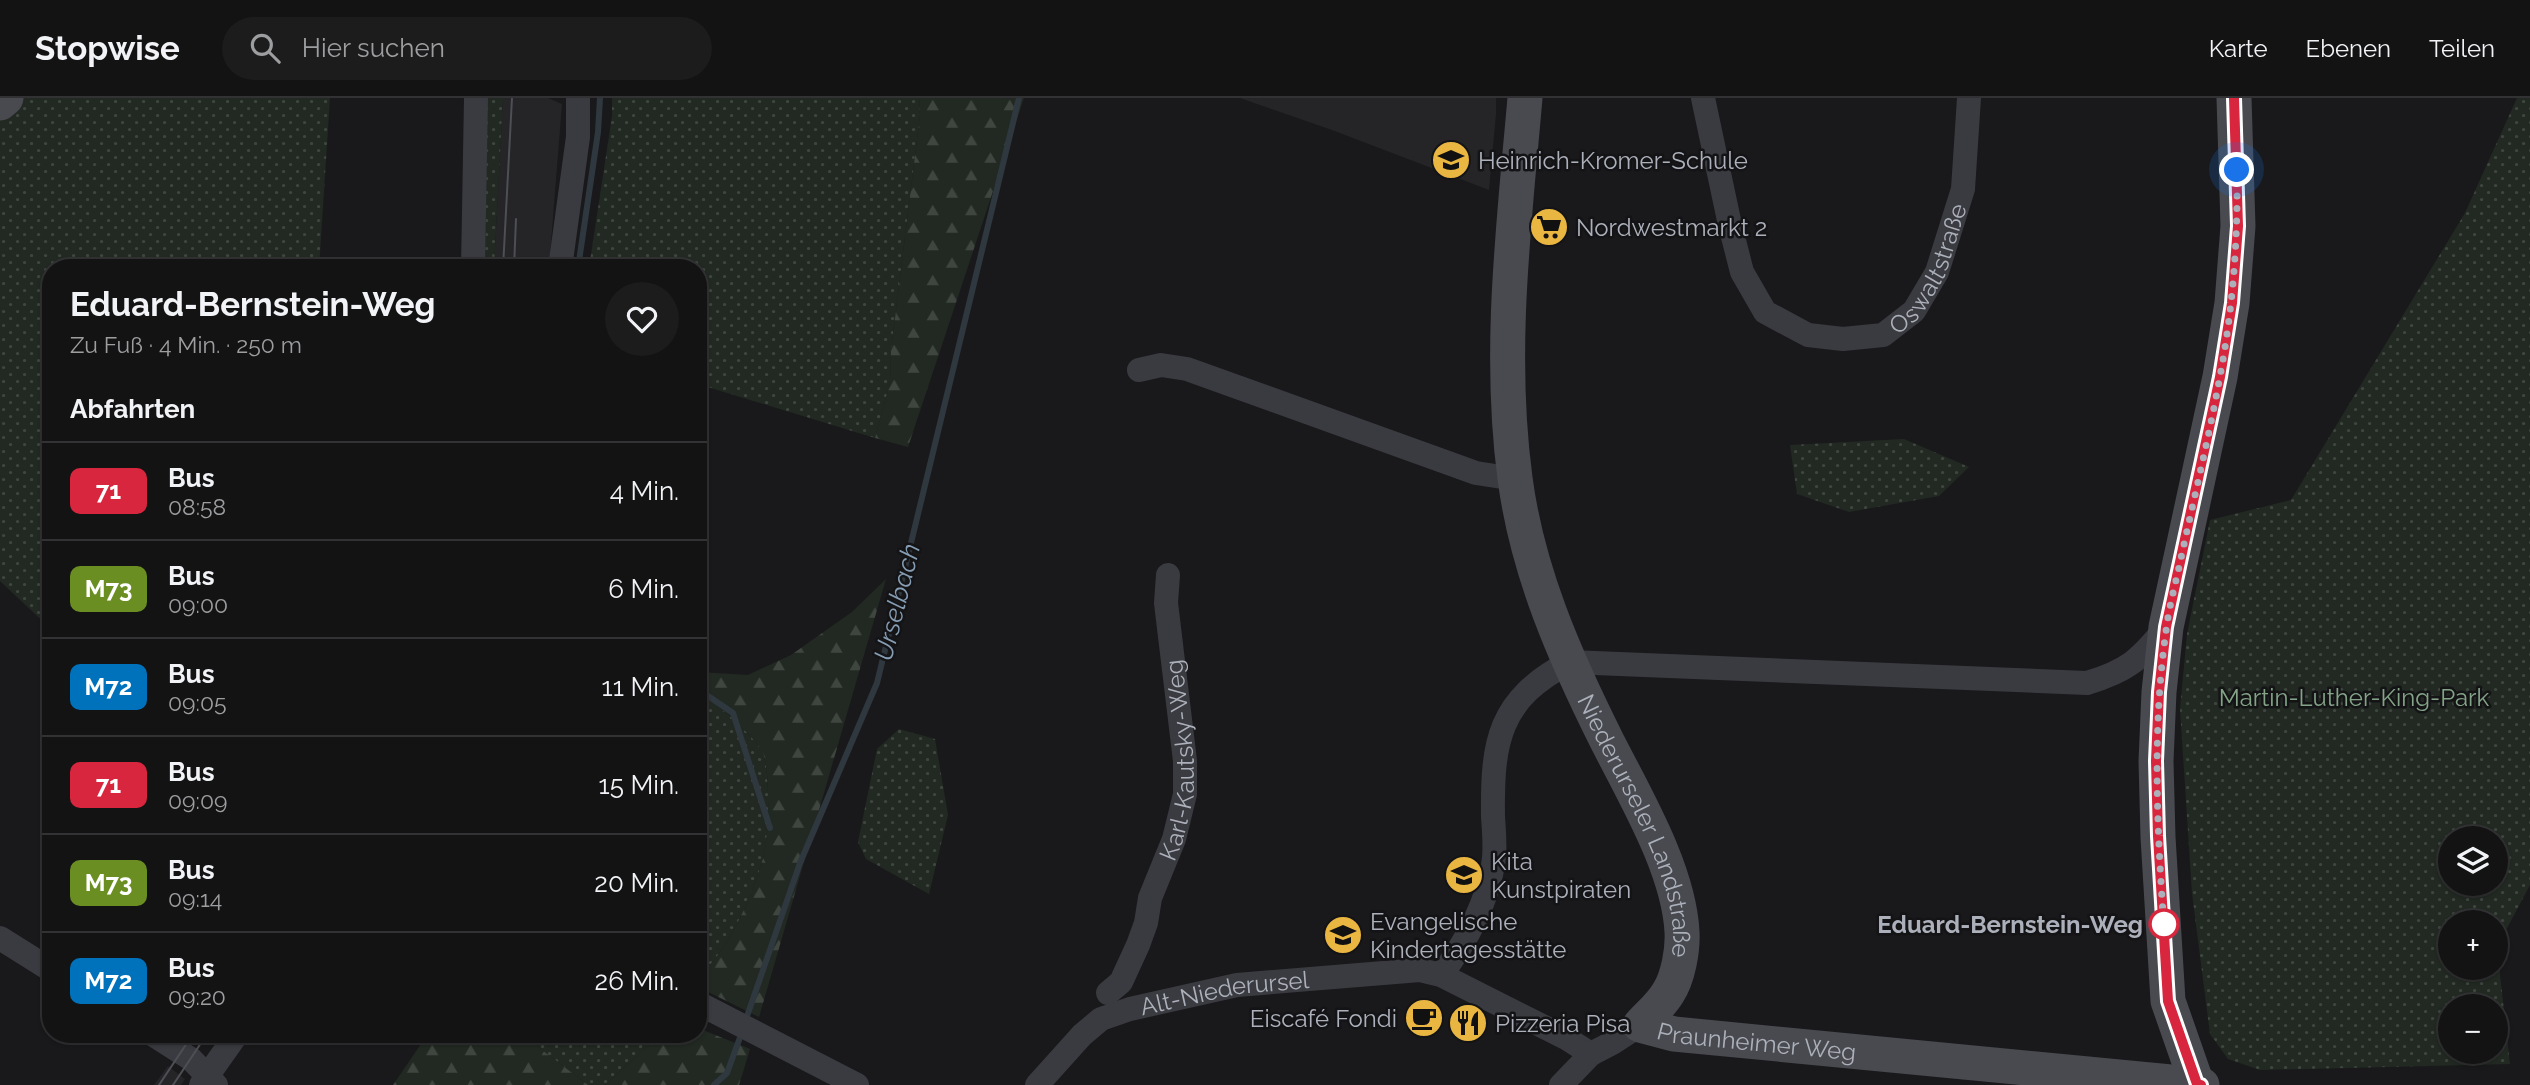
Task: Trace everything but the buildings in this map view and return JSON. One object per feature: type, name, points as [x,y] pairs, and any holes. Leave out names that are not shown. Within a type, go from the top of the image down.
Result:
[{"type":"main road","points":[[0,103],[6,98]]},
{"type":"main road","name":"Niederurseler Landstraße","points":[[1525,98],[1511,265],[1507,382],[1515,479],[1532,564],[1570,662],[1648,822],[1678,899],[1682,934],[1678,963],[1668,993],[1640,1025]]},
{"type":"main road","points":[[2199,1085],[2168,1001],[2156,761],[2159,692],[2166,627],[2220,377],[2232,303],[2238,226],[2234,98]]},
{"type":"main road","name":"Praunheimer Weg","points":[[1640,1025],[1674,1034],[2100,1081],[2199,1085]]},
{"type":"street","points":[[474,259],[477,98]]},
{"type":"street","points":[[561,259],[578,137],[578,98]]},
{"type":"street","name":"Oswaltstraße","points":[[1703,98],[1742,272],[1765,312],[1808,335],[1843,340],[1883,335],[1914,311],[1937,272],[1963,189],[1969,98]]},
{"type":"street","points":[[1139,370],[1161,365],[1187,369],[1476,473],[1515,479]]},
{"type":"street","name":"Karl-Kautsky-Weg","points":[[1101,1019],[1108,993],[1121,982],[1138,945],[1146,923],[1150,898],[1174,839],[1185,793],[1184,750],[1166,603],[1168,575]]},
{"type":"street","points":[[1570,662],[2087,683],[2115,675],[2135,662],[2166,627]]},
{"type":"street","name":"Niederurseler Landstraße","points":[[1441,975],[1471,933],[1490,881],[1494,862],[1495,753],[1504,724],[1522,695],[1546,675],[1570,662]]},
{"type":"street","points":[[0,938],[42,964]]},
{"type":"street","name":"Alt-Niederursel","points":[[1037,1085],[1082,1035],[1101,1019],[1130,1009],[1237,985],[1420,970],[1441,975]]},
{"type":"street","points":[[1441,975],[1591,1054]]},
{"type":"street","points":[[707,1008],[857,1085]]},
{"type":"street","name":"Praunheimer Weg","points":[[1561,1085],[1591,1054],[1640,1025]]},
{"type":"street","points":[[166,1043],[191,1059],[208,1082],[232,1043]]},
{"type":"shaded area","points":[[503,98],[548,98],[562,104],[550,259],[494,259]]},
{"type":"shaded area","name":"Heinrich-Kromer-Schule","points":[[1240,98],[1496,98],[1489,190],[1332,130]]},
{"type":"shaded area","points":[[168,1066],[185,1079],[181,1085],[154,1085]]},
{"type":"green space","points":[[7,98],[330,98],[320,259],[42,259],[42,621],[0,581],[0,103]]},
{"type":"green space","points":[[487,98],[503,98],[494,259],[485,259]]},
{"type":"green space","points":[[612,98],[919,98],[920,115],[891,351],[890,383],[875,438],[707,387],[707,259],[590,259],[612,116]]},
{"type":"green space","points":[[919,98],[1024,98],[908,447],[875,438],[890,383],[891,351],[920,115]]},
{"type":"green space","name":"Martin-Luther-King-Park","points":[[2517,98],[2530,98],[2530,885],[2508,926],[2508,910],[2438,910],[2438,980],[2501,980],[2502,994],[2438,994],[2438,1064],[2508,1064],[2508,1046],[2510,1064],[2260,1070],[2228,1059],[2210,1034],[2192,893],[2180,709],[2187,634],[2210,520],[2291,500],[2465,213]]},
{"type":"green space","points":[[1904,439],[1969,467],[1939,496],[1849,512],[1797,494],[1790,445]]},
{"type":"green space","points":[[886,579],[759,1017],[707,991],[707,968],[720,953],[740,918],[762,863],[768,801],[763,753],[743,729],[707,697],[707,673],[748,675],[791,655],[852,612]]},
{"type":"green space","points":[[707,697],[759,746],[767,773],[768,801],[765,849],[756,880],[740,918],[720,953],[707,968]]},
{"type":"green space","points":[[899,729],[935,739],[948,815],[929,894],[866,859],[858,842],[877,749]]},
{"type":"green space","points":[[707,1032],[750,1049],[739,1085],[605,1085],[651,1043],[707,1043]]},
{"type":"green space","points":[[422,1043],[533,1043],[588,1085],[393,1085]]},
{"type":"green space","points":[[533,1043],[651,1043],[605,1085],[588,1085]]},
{"type":"waterway","name":"Urselbach","points":[[579,259],[598,132],[600,98]]},
{"type":"waterway","name":"Urselbach","points":[[745,1022],[800,863],[877,683],[1019,98]]},
{"type":"waterway","name":"Urselbach","points":[[707,695],[733,713],[770,828]]},
{"type":"waterway","name":"Urselbach","points":[[714,1085],[727,1073],[742,1032]]},
{"type":"tram line","points":[[503,259],[512,98]]},
{"type":"tram line","points":[[514,259],[516,219]]},
{"type":"tram line","points":[[159,1085],[187,1043]]},
{"type":"tram line","points":[[173,1085],[201,1043]]},
{"type":"bus line","name":"71","points":[[2201,1085],[2197,1084],[2168,1001],[2156,761],[2159,692],[2166,627],[2220,377],[2232,303],[2238,226],[2234,98]]},
{"type":"place","name":"Heinrich-Kromer-Schule","points":[[1451,160]]},
{"type":"place","name":"Nordwestmarkt 2","points":[[1549,227]]},
{"type":"place","name":"Kita Kunstpiraten","points":[[1464,875]]},
{"type":"place","name":"Eduard-Bernstein-Weg","points":[[2164,924]]},
{"type":"place","name":"Evangelische Kindertagesstätte","points":[[1343,935]]},
{"type":"place","name":"Eiscafé Fondi","points":[[1424,1018]]},
{"type":"place","name":"Pizzeria Pisa","points":[[1468,1023]]},
{"type":"route","points":[[2164,924],[2164,928],[2156,761],[2159,692],[2166,627],[2220,377],[2232,303],[2238,226],[2237,170]]}]
